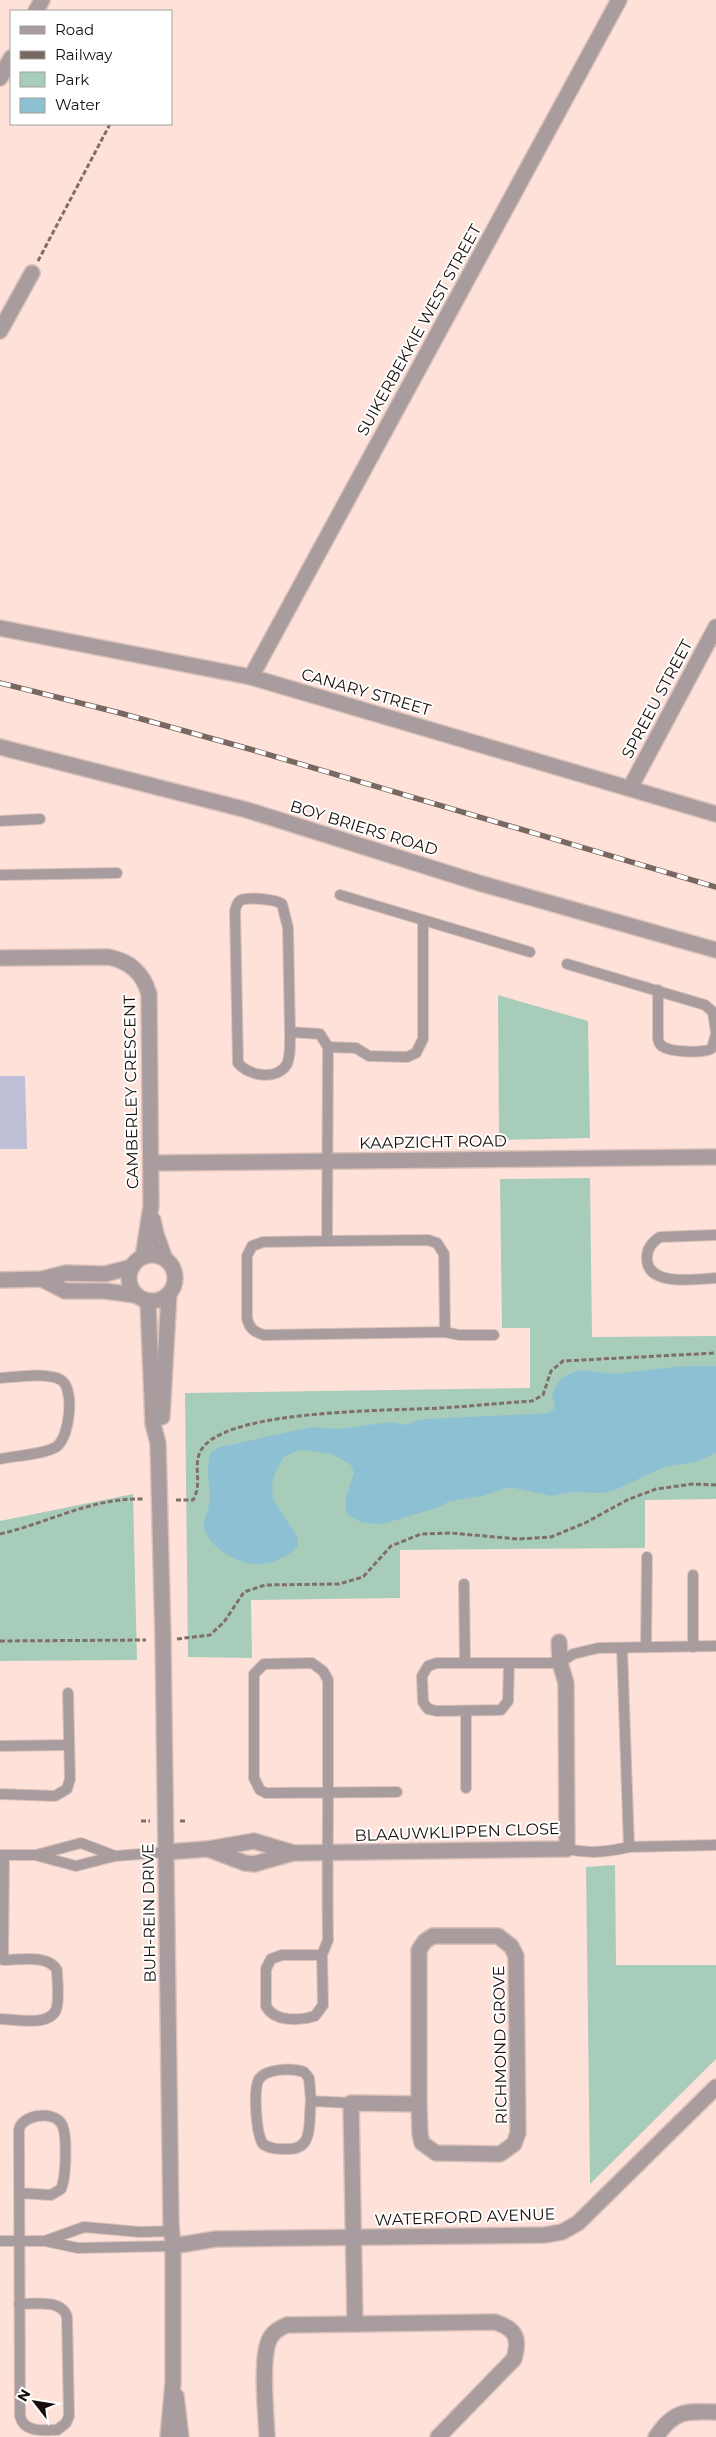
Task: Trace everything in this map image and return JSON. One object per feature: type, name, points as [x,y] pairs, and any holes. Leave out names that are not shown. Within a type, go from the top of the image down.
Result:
[{"type":"street","name":"SUIKERBEKKIE WEST STREET","points":[[251,677],[619,0]]},
{"type":"street","points":[[0,78],[10,60]]},
{"type":"street","points":[[0,331],[32,273]]},
{"type":"street","name":"SPREEU STREET","points":[[630,788],[716,627]]},
{"type":"street","name":"CANARY STREET","points":[[0,628],[251,677],[716,814]]},
{"type":"street","name":"BOY BRIERS ROAD","points":[[0,746],[247,810],[479,882],[716,950]]},
{"type":"street","name":"CAMBERLEY CRESCENT","points":[[0,958],[108,957],[127,963],[141,976],[149,994],[151,1206],[156,1234],[165,1259]]},
{"type":"street","name":"KAAPZICHT ROAD","points":[[151,1163],[716,1157]]},
{"type":"street","name":"CAMBERLEY CRESCENT","points":[[137,1262],[151,1206]]},
{"type":"street","points":[[0,1280],[42,1279],[66,1273],[105,1274],[150,1255],[165,1259],[174,1272],[173,1287],[169,1294],[162,1299],[141,1298],[105,1291],[65,1291],[42,1279]]},
{"type":"street","points":[[137,1262],[129,1281],[141,1298]]},
{"type":"street","name":"BUH-REIN DRIVE","points":[[158,1443],[162,1426],[169,1294]]},
{"type":"street","name":"BUH-REIN DRIVE","points":[[141,1298],[153,1424],[158,1443],[163,1640],[171,2224],[173,2239],[173,2383],[168,2437]]},
{"type":"street","name":"BLAAUWKLIPPEN CLOSE","points":[[208,1849],[245,1863],[254,1864],[294,1853],[566,1850],[566,1682],[560,1663],[559,1642]]},
{"type":"street","name":"BLAAUWKLIPPEN CLOSE","points":[[166,1852],[208,1849],[254,1840],[294,1853]]},
{"type":"street","name":"RICHMOND GROVE","points":[[433,1936],[498,1936],[511,1946],[516,1956],[518,2134],[516,2139],[508,2150],[500,2154],[436,2153],[427,2148],[420,2134],[419,2104],[419,1950],[425,1941],[433,1936]]},
{"type":"street","name":"WATERFORD AVENUE","points":[[173,2239],[545,2234],[571,2228],[585,2217],[716,2087]]},
{"type":"street","points":[[355,2324],[351,2103],[419,2104]]},
{"type":"street","points":[[267,2437],[266,2356],[268,2342],[273,2332],[287,2325],[495,2322],[507,2326],[516,2335],[517,2348],[514,2359],[438,2437]]},
{"type":"street","name":"BUH-REIN DRIVE","points":[[173,2383],[181,2421],[182,2437]]},
{"type":"street","points":[[656,2437],[668,2421],[680,2413],[716,2412]]},
{"type":"lane","points":[[0,821],[40,819]]},
{"type":"lane","points":[[0,875],[117,873]]},
{"type":"lane","points":[[340,895],[530,952]]},
{"type":"lane","points":[[273,899],[282,904],[285,909],[288,928],[290,1032],[290,1055],[280,1071],[266,1075],[253,1074],[238,1063],[235,911],[238,904],[243,900],[273,899]]},
{"type":"lane","points":[[328,1047],[356,1048],[374,1057],[407,1056],[419,1049],[423,1039],[423,920]]},
{"type":"lane","points":[[567,964],[658,990],[710,1008],[715,1018],[716,1033],[712,1048],[705,1053],[668,1049],[662,1046],[658,1039],[658,990]]},
{"type":"lane","points":[[290,1032],[320,1034],[328,1047],[327,1241]]},
{"type":"lane","points":[[716,1235],[660,1237],[650,1246],[647,1260],[653,1272],[666,1279],[716,1278]]},
{"type":"lane","points":[[445,1332],[444,1254],[437,1243],[428,1240],[263,1242],[252,1246],[247,1256],[247,1318],[253,1330],[264,1334],[445,1332],[459,1336],[494,1335]]},
{"type":"lane","points":[[0,1378],[49,1376],[62,1380],[67,1388],[69,1425],[63,1440],[54,1448],[0,1459]]},
{"type":"lane","points":[[646,1557],[646,1647]]},
{"type":"lane","points":[[693,1647],[694,1575]]},
{"type":"lane","points":[[464,1584],[465,1662]]},
{"type":"lane","points":[[509,1664],[508,1701],[501,1710],[496,1712],[437,1711],[425,1706],[422,1676],[428,1666],[437,1663],[560,1663],[573,1654],[598,1648],[716,1646]]},
{"type":"lane","points":[[622,1648],[629,1847]]},
{"type":"lane","points":[[322,1955],[282,1955],[271,1959],[266,1969],[266,2006],[271,2014],[283,2018],[310,2018],[319,2013],[323,2005],[322,1955],[328,1940],[328,1793],[328,1680],[318,1666],[312,1663],[264,1664],[254,1674],[254,1778],[256,1785],[266,1793],[328,1793],[397,1792]]},
{"type":"lane","points":[[0,1794],[55,1796],[64,1792],[70,1779],[68,1693]]},
{"type":"lane","points":[[466,1712],[466,1788]]},
{"type":"lane","points":[[0,1746],[69,1746]]},
{"type":"lane","points":[[0,2019],[42,2020],[52,2015],[57,2006],[57,1970],[54,1965],[42,1960],[2,1960],[2,1855],[36,1855],[81,1843],[115,1856]]},
{"type":"lane","points":[[566,1850],[587,1854],[629,1847],[716,1846]]},
{"type":"lane","points":[[36,1855],[76,1866],[115,1856],[166,1852]]},
{"type":"lane","points":[[276,2071],[304,2072],[309,2078],[311,2102],[309,2136],[303,2145],[292,2150],[273,2148],[263,2144],[256,2128],[257,2084],[264,2074],[276,2071]]},
{"type":"lane","points":[[311,2102],[351,2103]]},
{"type":"lane","points":[[19,2193],[51,2195],[61,2189],[66,2175],[63,2128],[57,2119],[50,2116],[30,2118],[19,2126],[19,2193],[20,2241],[19,2304],[21,2421],[28,2429],[57,2430],[66,2423],[69,2416],[67,2317],[63,2309],[54,2305],[19,2304]]},
{"type":"lane","points":[[45,2240],[84,2227],[140,2232],[173,2239]]},
{"type":"lane","points":[[0,2241],[45,2240],[78,2248],[173,2239]]},
{"type":"path","points":[[32,273],[109,125]]},
{"type":"path","points":[[176,1500],[193,1500],[199,1491],[197,1456],[203,1447],[214,1437],[239,1428],[300,1416],[366,1409],[440,1408],[532,1401],[543,1395],[551,1370],[563,1361],[716,1353]]},
{"type":"path","points":[[177,1639],[210,1635],[224,1622],[244,1592],[265,1585],[339,1584],[363,1577],[391,1546],[421,1534],[451,1533],[518,1540],[551,1537],[585,1523],[627,1500],[656,1489],[693,1484],[716,1485]]},
{"type":"path","points":[[0,1534],[76,1509],[130,1499],[147,1499]]},
{"type":"path","points":[[0,1641],[150,1640]]},
{"type":"path","points":[[141,1821],[151,1821]]},
{"type":"green space","points":[[498,995],[588,1021],[590,1138],[499,1140]]},
{"type":"green space","points":[[590,1178],[592,1337],[716,1336],[716,1499],[645,1500],[645,1548],[400,1550],[400,1598],[251,1600],[252,1658],[188,1657],[185,1393],[530,1388],[530,1328],[502,1328],[500,1179]]},
{"type":"green space","points":[[133,1494],[137,1660],[0,1661],[0,1521]]},
{"type":"green space","points":[[615,1865],[616,1965],[716,1965],[716,2059],[590,2184],[586,1867]]},
{"type":"water","points":[[683,1366],[716,1366],[716,1453],[696,1462],[664,1467],[615,1490],[602,1493],[574,1492],[551,1496],[510,1487],[482,1496],[450,1501],[439,1507],[383,1524],[363,1523],[348,1515],[346,1511],[346,1497],[354,1473],[351,1465],[332,1454],[302,1450],[284,1457],[276,1471],[272,1484],[273,1499],[298,1538],[298,1546],[289,1554],[269,1563],[249,1563],[229,1556],[217,1547],[210,1540],[205,1530],[204,1521],[210,1498],[209,1458],[211,1452],[220,1447],[312,1427],[338,1429],[391,1422],[406,1425],[418,1420],[428,1419],[549,1413],[555,1408],[552,1395],[557,1383],[565,1376],[579,1370],[613,1374]]},
{"type":"building","points":[[0,1076],[25,1076],[27,1149],[0,1149]]},
{"type":"railway","points":[[0,683],[120,713],[253,750],[716,887]]}]
